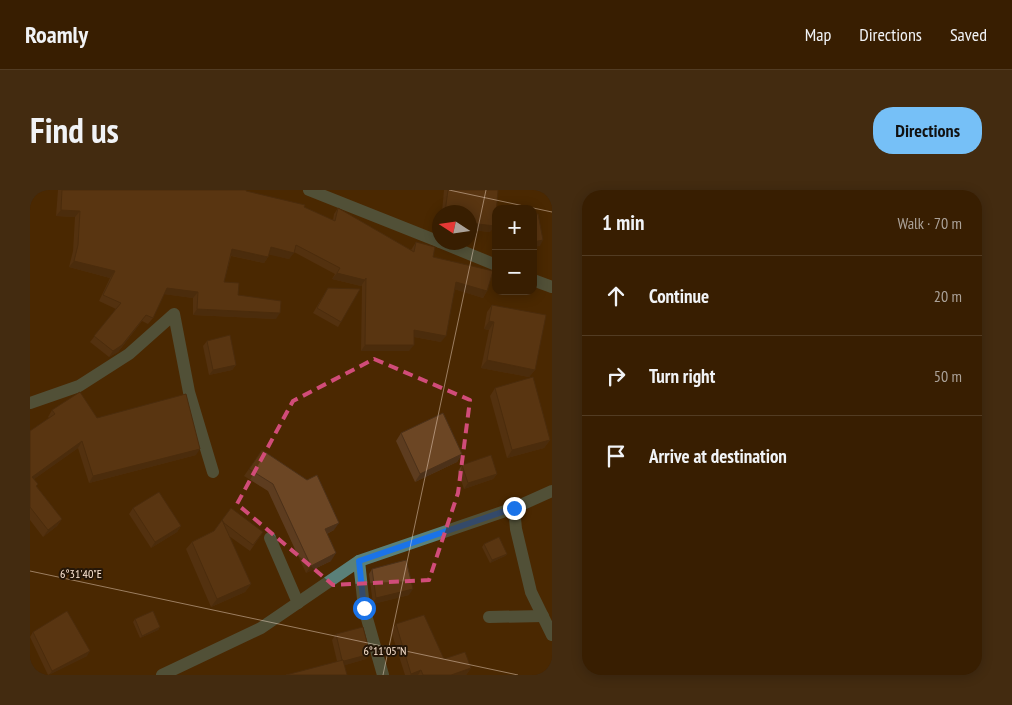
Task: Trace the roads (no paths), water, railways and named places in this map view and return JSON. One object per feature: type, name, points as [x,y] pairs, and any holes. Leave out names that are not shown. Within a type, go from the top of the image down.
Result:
[{"type":"street","points":[[309,190],[432,239]]},
{"type":"street","points":[[459,250],[492,263]]},
{"type":"street","points":[[537,281],[552,287]]},
{"type":"street","points":[[30,403],[80,386],[129,354],[174,314],[189,392],[213,472]]},
{"type":"street","points":[[162,675],[261,628],[359,561],[514,508],[552,491]]},
{"type":"street","points":[[514,508],[516,529],[531,592],[552,635]]},
{"type":"street","points":[[270,538],[298,603]]},
{"type":"street","points":[[359,561],[364,608],[383,675]]},
{"type":"street","points":[[489,617],[543,616]]}]
